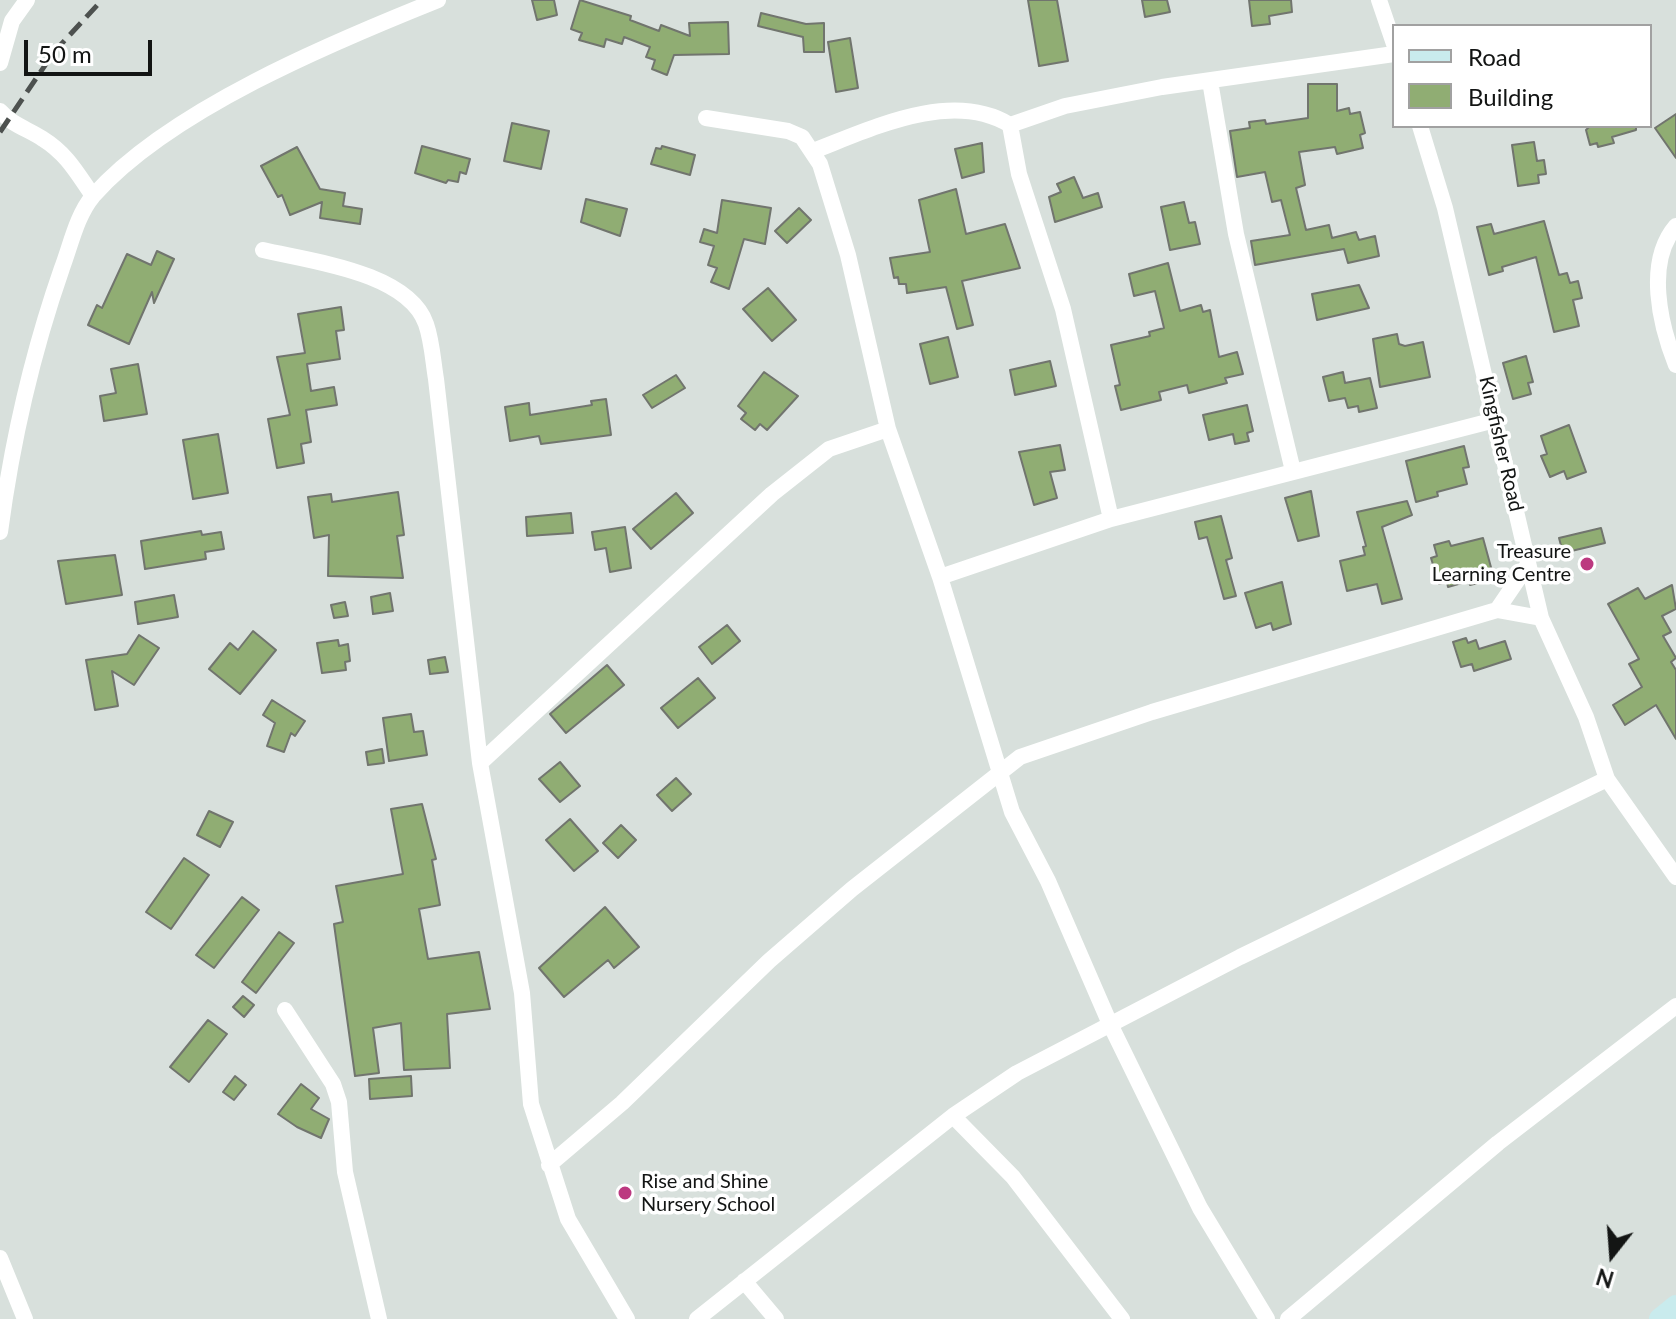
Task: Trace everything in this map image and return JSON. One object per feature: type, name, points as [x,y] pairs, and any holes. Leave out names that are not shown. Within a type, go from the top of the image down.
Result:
[{"type":"main road","points":[[1660,1319],[1676,1306]]},
{"type":"street","points":[[0,63],[12,21],[27,0]]},
{"type":"street","points":[[0,532],[9,459],[26,384],[70,246],[93,196],[155,143],[192,118],[331,44],[438,0]]},
{"type":"street","points":[[1379,0],[1392,38]]},
{"type":"street","points":[[813,151],[885,124],[932,113],[980,112],[1010,125],[1065,106],[1392,54]]},
{"type":"street","points":[[1210,81],[1236,234],[1293,471]]},
{"type":"street","points":[[0,111],[8,120],[43,139],[72,162],[93,196]]},
{"type":"street","points":[[706,118],[788,131],[802,137],[813,151],[848,255],[888,429],[940,577],[1012,812],[1048,881],[1110,1024],[1200,1208],[1267,1319]]},
{"type":"street","points":[[1010,125],[1019,174],[1063,309],[1111,519]]},
{"type":"street","name":"Kingfisher Road","points":[[1421,128],[1445,208],[1541,618],[1586,717],[1607,779],[1676,877]]},
{"type":"street","points":[[1676,226],[1664,239],[1658,267],[1664,335],[1676,365]]},
{"type":"street","points":[[263,250],[364,273],[411,303],[425,321],[438,395],[480,763],[522,993],[531,1104],[568,1219],[627,1319]]},
{"type":"street","points":[[940,577],[1111,519],[1495,420]]},
{"type":"street","points":[[480,763],[772,494],[829,449],[888,429]]},
{"type":"street","points":[[1497,610],[1527,566]]},
{"type":"street","points":[[549,1165],[622,1103],[781,951],[900,849],[1020,757],[1061,741],[1497,610],[1541,618]]},
{"type":"street","points":[[697,1319],[953,1116],[1017,1073],[1607,779]]},
{"type":"street","points":[[1288,1319],[1498,1143],[1676,1006]]},
{"type":"street","points":[[285,1010],[333,1084],[339,1102],[345,1172],[379,1319]]},
{"type":"street","points":[[953,1116],[1013,1177],[1122,1319]]},
{"type":"street","points":[[0,1258],[25,1319]]},
{"type":"street","points":[[744,1281],[776,1319]]},
{"type":"building","points":[[532,0],[554,0],[557,15],[537,20]]},
{"type":"building","points":[[580,0],[631,16],[630,20],[659,31],[661,25],[690,36],[689,23],[728,22],[729,54],[674,55],[667,75],[652,69],[655,60],[646,57],[650,47],[624,37],[622,44],[606,39],[604,47],[579,40],[582,33],[571,29]]},
{"type":"building","points":[[1028,0],[1057,0],[1068,61],[1039,66]]},
{"type":"building","points":[[1142,0],[1167,0],[1170,12],[1145,17]]},
{"type":"building","points":[[1249,0],[1291,0],[1292,12],[1269,16],[1270,24],[1252,26]]},
{"type":"building","points":[[761,13],[806,24],[824,23],[824,52],[804,52],[803,37],[758,26]]},
{"type":"building","points":[[850,38],[858,88],[836,92],[828,42]]},
{"type":"building","points":[[1308,84],[1337,84],[1337,111],[1349,108],[1350,114],[1360,112],[1365,133],[1360,135],[1363,148],[1337,154],[1335,147],[1299,152],[1305,185],[1296,188],[1306,230],[1329,225],[1332,238],[1356,232],[1359,240],[1375,236],[1379,256],[1348,263],[1344,249],[1255,265],[1251,241],[1290,235],[1281,200],[1272,202],[1265,172],[1237,177],[1230,131],[1250,128],[1249,122],[1265,120],[1266,124],[1308,118]]},
{"type":"building","points":[[1676,114],[1676,158],[1655,128]]},
{"type":"building","points":[[512,123],[549,131],[541,169],[504,161]]},
{"type":"building","points":[[1636,128],[1612,137],[1614,143],[1598,147],[1597,143],[1590,145],[1586,130]]},
{"type":"building","points":[[1534,142],[1537,161],[1544,160],[1546,174],[1538,175],[1539,183],[1518,186],[1512,145]]},
{"type":"building","points":[[982,143],[984,172],[962,178],[955,149]]},
{"type":"building","points":[[422,146],[470,159],[466,174],[460,172],[458,182],[448,180],[446,183],[415,173]]},
{"type":"building","points":[[662,146],[695,155],[690,175],[651,164],[656,148],[661,149]]},
{"type":"building","points":[[297,147],[320,189],[345,193],[343,206],[362,209],[360,224],[320,218],[322,202],[290,215],[282,195],[278,197],[261,166]]},
{"type":"building","points":[[1074,177],[1083,198],[1098,193],[1102,207],[1055,222],[1049,197],[1061,192],[1057,184]]},
{"type":"building","points":[[956,189],[966,234],[1005,224],[1020,268],[962,281],[973,325],[957,329],[946,287],[907,293],[906,284],[899,284],[898,277],[894,278],[890,258],[930,252],[919,200]]},
{"type":"building","points":[[586,199],[627,209],[620,236],[581,222]]},
{"type":"building","points":[[722,200],[771,208],[765,244],[744,239],[729,289],[711,282],[717,268],[708,265],[714,246],[700,242],[704,229],[717,233]]},
{"type":"building","points":[[1184,202],[1189,223],[1195,222],[1200,244],[1170,250],[1161,207]]},
{"type":"building","points":[[799,208],[811,220],[787,243],[775,231]]},
{"type":"building","points":[[1544,221],[1559,275],[1567,273],[1570,283],[1578,281],[1582,298],[1573,300],[1579,326],[1554,332],[1536,257],[1502,267],[1503,271],[1489,275],[1477,227],[1491,224],[1494,234]]},
{"type":"building","points":[[157,251],[174,259],[154,303],[152,292],[129,344],[88,325],[97,305],[102,308],[127,254],[151,265]]},
{"type":"building","points":[[1168,263],[1180,311],[1201,305],[1203,312],[1210,310],[1219,357],[1237,352],[1243,374],[1225,378],[1227,383],[1189,393],[1187,385],[1159,392],[1161,400],[1121,410],[1115,386],[1120,385],[1111,345],[1150,336],[1149,332],[1164,328],[1155,291],[1134,296],[1129,274]]},
{"type":"building","points":[[1359,285],[1369,308],[1317,320],[1312,294]]},
{"type":"building","points":[[768,288],[796,320],[772,341],[743,309]]},
{"type":"building","points":[[341,307],[344,330],[336,331],[340,359],[307,364],[311,391],[334,387],[337,405],[306,410],[311,442],[301,444],[304,463],[277,468],[268,419],[290,415],[277,357],[305,353],[298,314]]},
{"type":"building","points":[[1397,334],[1399,344],[1405,346],[1423,342],[1430,377],[1380,387],[1373,339]]},
{"type":"building","points":[[948,337],[958,377],[930,384],[920,344]]},
{"type":"building","points":[[1526,356],[1533,382],[1528,383],[1531,394],[1513,399],[1503,363]]},
{"type":"building","points":[[1050,361],[1056,386],[1015,395],[1010,370]]},
{"type":"building","points":[[138,364],[147,414],[104,421],[100,396],[116,393],[111,369]]},
{"type":"building","points":[[764,372],[798,396],[767,430],[760,424],[755,430],[741,419],[746,413],[738,406]]},
{"type":"building","points":[[1343,372],[1345,383],[1370,378],[1377,408],[1359,412],[1358,406],[1348,408],[1345,398],[1329,401],[1323,377]]},
{"type":"building","points":[[676,375],[685,388],[652,408],[643,395]]},
{"type":"building","points":[[606,399],[611,435],[541,444],[539,436],[510,441],[505,407],[529,403],[530,415],[592,405],[591,401]]},
{"type":"building","points":[[1247,405],[1253,431],[1247,433],[1249,441],[1235,444],[1233,434],[1209,440],[1203,415]]},
{"type":"building","points":[[1569,425],[1586,472],[1567,479],[1564,471],[1550,477],[1541,456],[1547,454],[1541,436]]},
{"type":"building","points":[[218,434],[228,493],[193,499],[183,440]]},
{"type":"building","points":[[1060,445],[1065,470],[1050,472],[1057,498],[1034,505],[1019,452]]},
{"type":"building","points":[[1464,446],[1469,467],[1463,468],[1467,484],[1437,492],[1438,496],[1416,502],[1406,461]]},
{"type":"building","points":[[1311,491],[1319,536],[1298,541],[1285,498]]},
{"type":"building","points":[[398,492],[404,535],[397,536],[403,578],[328,576],[329,535],[314,538],[308,497],[331,494],[332,502]]},
{"type":"building","points":[[676,493],[693,513],[651,549],[633,529]]},
{"type":"building","points":[[1407,501],[1412,515],[1382,527],[1402,599],[1382,604],[1377,584],[1347,591],[1340,561],[1365,555],[1363,547],[1366,546],[1357,512]]},
{"type":"building","points":[[571,513],[573,533],[527,536],[526,517]]},
{"type":"building","points":[[1221,516],[1232,558],[1226,560],[1236,596],[1224,599],[1207,537],[1199,539],[1195,522]]},
{"type":"building","points":[[625,527],[631,568],[610,572],[606,548],[595,550],[592,532]]},
{"type":"building","points":[[1601,528],[1605,543],[1563,553],[1559,538]]},
{"type":"building","points":[[201,531],[202,535],[221,532],[224,549],[205,552],[206,559],[145,569],[141,541]]},
{"type":"building","points":[[1483,538],[1492,571],[1486,572],[1489,580],[1448,587],[1447,582],[1439,584],[1431,558],[1437,556],[1434,545],[1449,541],[1451,546]]},
{"type":"building","points":[[115,555],[122,595],[66,604],[58,561]]},
{"type":"building","points":[[1282,582],[1291,624],[1273,630],[1271,623],[1256,628],[1245,593]]},
{"type":"building","points":[[1672,585],[1676,609],[1662,616],[1671,632],[1663,636],[1676,658],[1671,662],[1676,670],[1676,739],[1656,705],[1625,725],[1613,705],[1642,687],[1629,664],[1639,659],[1608,604],[1638,588],[1645,599]]},
{"type":"building","points":[[390,593],[393,611],[373,614],[371,597]]},
{"type":"building","points":[[174,595],[178,617],[138,624],[135,602]]},
{"type":"building","points":[[345,602],[348,616],[334,618],[331,605]]},
{"type":"building","points":[[727,625],[740,641],[712,664],[699,647]]},
{"type":"building","points":[[253,631],[276,650],[240,694],[209,669],[230,643],[238,650]]},
{"type":"building","points":[[139,635],[159,648],[134,685],[112,671],[118,706],[95,710],[86,660],[127,654]]},
{"type":"building","points":[[1466,638],[1468,643],[1476,640],[1479,649],[1505,641],[1511,659],[1474,671],[1472,664],[1461,667],[1453,642]]},
{"type":"building","points":[[338,640],[339,646],[348,644],[350,661],[345,662],[346,670],[322,673],[317,643]]},
{"type":"building","points":[[445,657],[448,672],[430,674],[428,660]]},
{"type":"building","points":[[607,665],[624,685],[566,733],[550,714]]},
{"type":"building","points":[[698,678],[715,698],[678,728],[661,708]]},
{"type":"building","points":[[272,700],[305,721],[295,736],[291,733],[284,752],[267,746],[275,723],[263,715]]},
{"type":"building","points":[[411,714],[414,732],[423,731],[427,755],[389,761],[383,718]]},
{"type":"building","points":[[382,749],[384,763],[368,765],[366,752]]},
{"type":"building","points":[[560,762],[580,786],[560,802],[539,779]]},
{"type":"building","points":[[676,778],[691,794],[672,811],[657,795]]},
{"type":"building","points":[[422,804],[436,859],[432,860],[440,905],[419,909],[428,959],[479,952],[490,1009],[447,1014],[450,1068],[404,1070],[401,1023],[373,1028],[379,1073],[355,1076],[334,924],[343,922],[336,886],[403,874],[391,809]]},
{"type":"building","points":[[209,811],[233,822],[220,847],[197,835]]},
{"type":"building","points":[[570,819],[598,851],[574,871],[546,840]]},
{"type":"building","points":[[621,825],[636,840],[618,858],[603,843]]},
{"type":"building","points":[[184,858],[209,875],[171,929],[146,912]]},
{"type":"building","points":[[242,897],[259,910],[214,968],[196,955]]},
{"type":"building","points":[[605,907],[639,947],[614,968],[608,960],[564,997],[539,968]]},
{"type":"building","points":[[279,932],[294,943],[256,993],[242,982]]},
{"type":"building","points":[[243,996],[254,1005],[244,1017],[233,1007]]},
{"type":"building","points":[[208,1020],[227,1034],[189,1082],[170,1067]]},
{"type":"building","points":[[235,1076],[246,1085],[234,1100],[223,1092]]},
{"type":"building","points":[[411,1076],[412,1096],[370,1099],[369,1079]]},
{"type":"building","points":[[301,1084],[319,1098],[311,1109],[329,1119],[321,1138],[278,1114]]},
{"type":"railway","points":[[0,132],[54,52],[102,0]]},
{"type":"place","name":"Treasure Learning Centre","points":[[1587,564]]},
{"type":"place","name":"Rise and Shine Nursery School","points":[[625,1193]]}]
